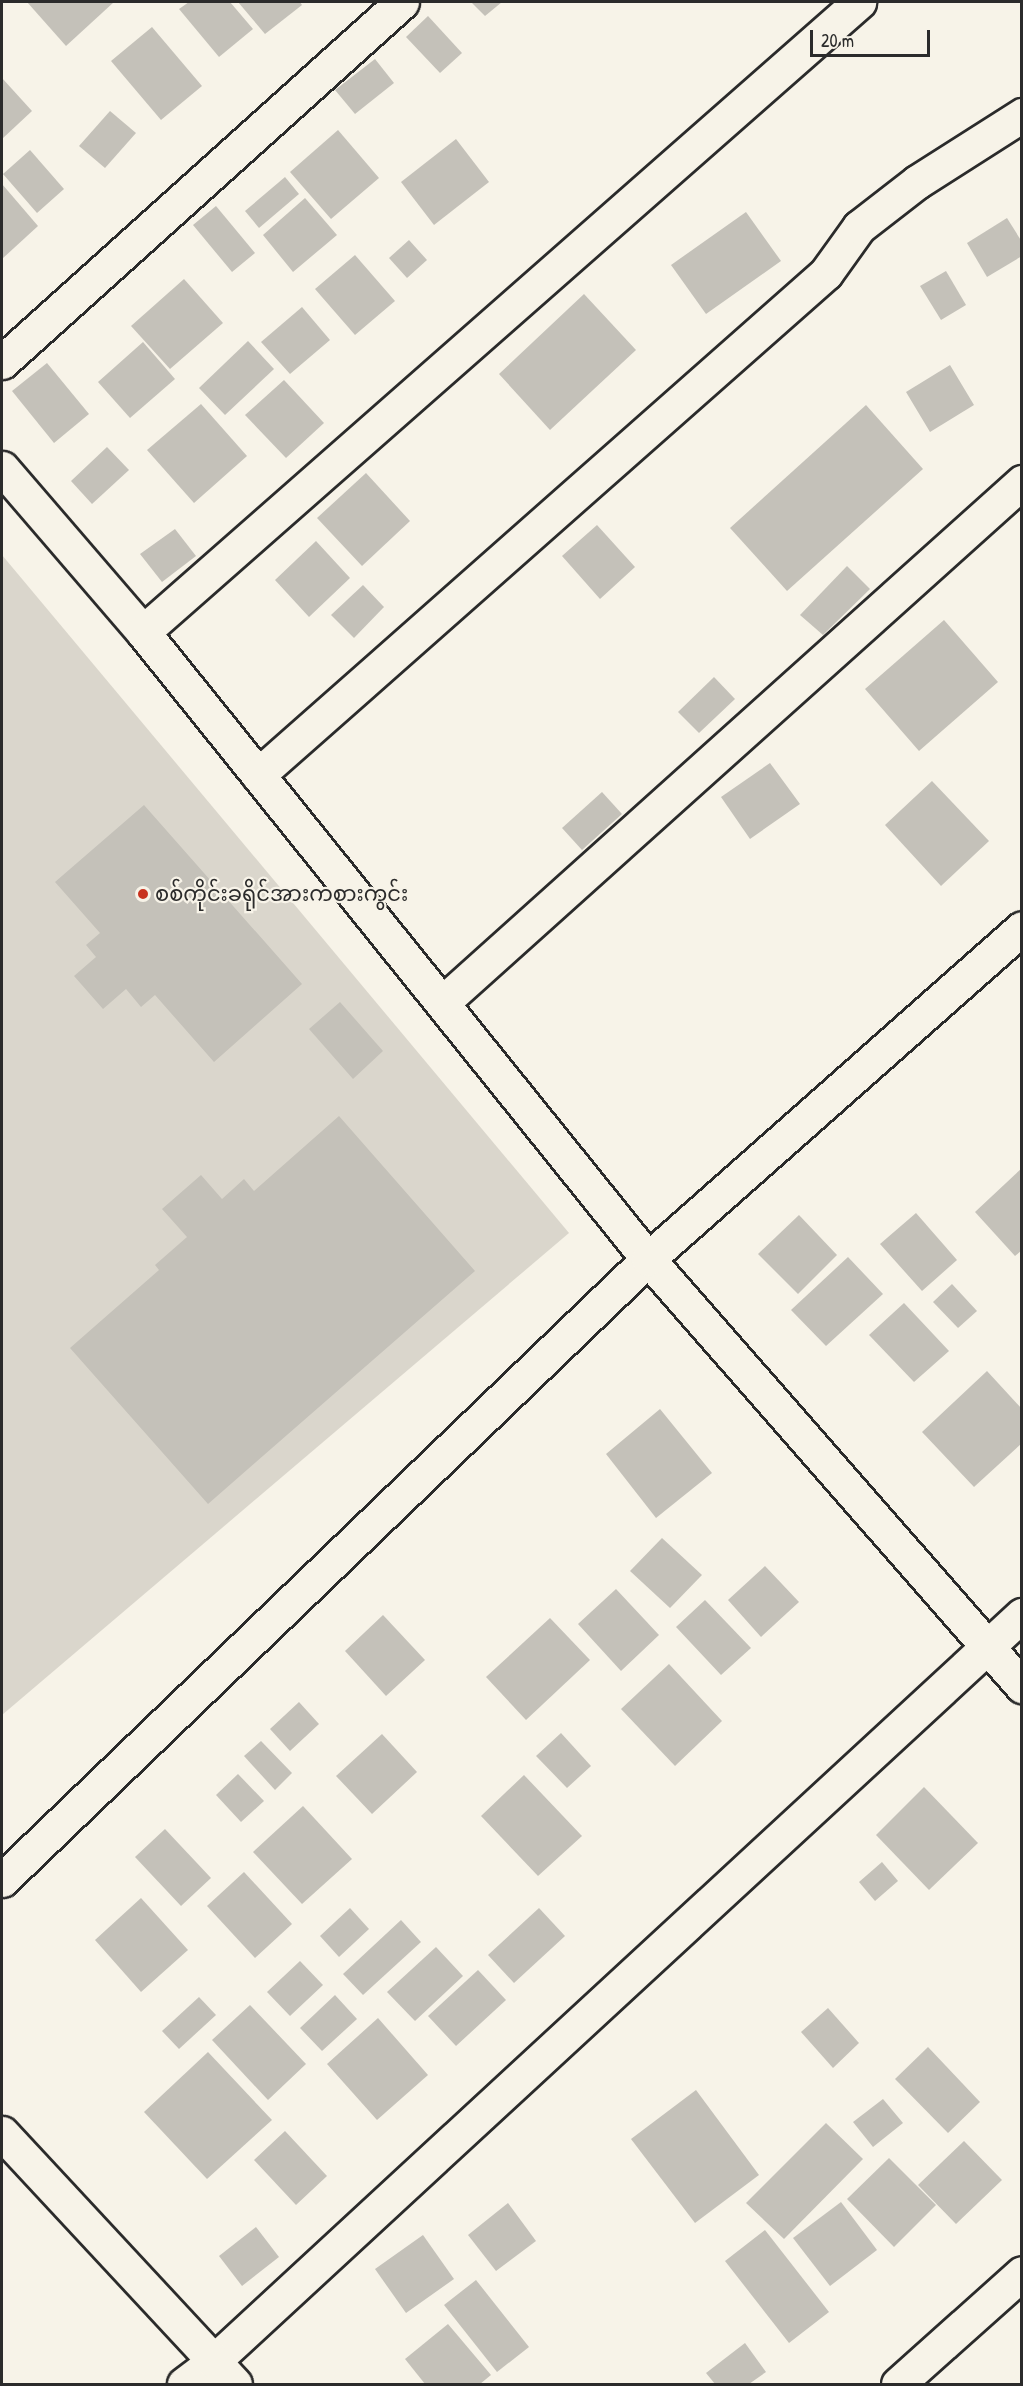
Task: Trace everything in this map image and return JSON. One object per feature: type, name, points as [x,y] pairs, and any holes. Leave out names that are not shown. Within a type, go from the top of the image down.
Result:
[{"type":"street","points":[[2,362],[402,2]]},
{"type":"street","points":[[143,632],[860,2]]},
{"type":"street","points":[[258,776],[826,273],[859,227],[917,182],[1022,115]]},
{"type":"street","points":[[2,468],[143,632],[648,1259],[1022,1686]]},
{"type":"street","points":[[442,1003],[1022,482]]},
{"type":"street","points":[[2,1880],[648,1259],[1022,928]]},
{"type":"street","points":[[184,2385],[225,2373],[985,1646],[1022,1615]]},
{"type":"street","points":[[2,2133],[225,2373]]},
{"type":"street","points":[[898,2385],[1022,2273]]},
{"type":"shaded area","name":"စစ်ကိုင်းခရိုင်အားကစားကွင်း","points":[[2,555],[569,1233],[2,1715]]},
{"type":"building","points":[[27,2],[114,2],[66,46]]},
{"type":"building","points":[[189,2],[230,2],[253,29],[219,57],[179,9]]},
{"type":"building","points":[[238,2],[300,2],[302,5],[265,34]]},
{"type":"building","points":[[471,2],[502,2],[485,16]]},
{"type":"building","points":[[428,16],[462,53],[440,73],[406,37]]},
{"type":"building","points":[[152,27],[202,86],[161,120],[111,61]]},
{"type":"building","points":[[375,59],[394,83],[355,114],[335,90]]},
{"type":"building","points":[[2,78],[32,111],[2,139]]},
{"type":"building","points":[[110,111],[136,133],[105,168],[79,146]]},
{"type":"building","points":[[338,130],[379,178],[331,219],[290,172]]},
{"type":"building","points":[[456,139],[489,182],[434,225],[401,182]]},
{"type":"building","points":[[30,150],[64,189],[37,213],[3,174]]},
{"type":"building","points":[[285,177],[299,194],[259,228],[245,211]]},
{"type":"building","points":[[2,184],[38,226],[2,259]]},
{"type":"building","points":[[305,198],[337,235],[293,272],[263,235]]},
{"type":"building","points":[[216,206],[255,253],[232,272],[193,225]]},
{"type":"building","points":[[746,212],[781,261],[706,314],[671,265]]},
{"type":"building","points":[[1007,218],[1022,242],[1022,256],[987,277],[967,243]]},
{"type":"building","points":[[409,240],[427,260],[407,278],[389,258]]},
{"type":"building","points":[[355,255],[395,301],[355,335],[315,289]]},
{"type":"building","points":[[946,271],[966,305],[941,320],[920,286]]},
{"type":"building","points":[[184,279],[223,323],[170,369],[131,326]]},
{"type":"building","points":[[584,294],[636,350],[550,430],[499,374]]},
{"type":"building","points":[[302,307],[330,340],[290,374],[261,342]]},
{"type":"building","points":[[248,341],[274,369],[225,415],[199,388]]},
{"type":"building","points":[[143,342],[175,379],[130,418],[98,382]]},
{"type":"building","points":[[47,363],[89,414],[54,443],[12,391]]},
{"type":"building","points":[[950,365],[974,405],[930,432],[906,392]]},
{"type":"building","points":[[284,380],[324,423],[286,458],[245,415]]},
{"type":"building","points":[[201,404],[247,456],[194,503],[147,450]]},
{"type":"building","points":[[866,405],[923,469],[787,591],[730,528]]},
{"type":"building","points":[[107,447],[129,470],[92,504],[71,481]]},
{"type":"building","points":[[366,473],[410,521],[362,566],[317,518]]},
{"type":"building","points":[[597,525],[635,567],[600,599],[562,556]]},
{"type":"building","points":[[175,529],[196,556],[162,582],[140,554]]},
{"type":"building","points":[[316,541],[350,578],[309,617],[275,580]]},
{"type":"building","points":[[847,566],[870,589],[823,635],[800,615]]},
{"type":"building","points":[[363,585],[384,607],[354,638],[331,615]]},
{"type":"building","points":[[944,620],[998,682],[919,751],[865,689]]},
{"type":"building","points":[[714,677],[735,699],[699,733],[678,712]]},
{"type":"building","points":[[770,763],[800,804],[750,839],[721,797]]},
{"type":"building","points":[[932,781],[989,841],[941,886],[885,825]]},
{"type":"building","points":[[602,792],[622,814],[582,850],[562,828]]},
{"type":"building","points":[[144,805],[302,984],[214,1062],[155,995],[141,1007],[126,989],[103,1009],[74,976],[96,957],[86,945],[100,933],[55,882]]},
{"type":"building","points":[[340,1002],[383,1051],[353,1079],[309,1029]]},
{"type":"building","points":[[339,1116],[475,1271],[208,1504],[70,1348],[159,1270],[155,1265],[187,1237],[162,1209],[201,1175],[222,1199],[244,1179],[254,1191]]},
{"type":"building","points":[[1022,1168],[1022,1250],[1015,1256],[975,1212]]},
{"type":"building","points":[[916,1213],[957,1260],[922,1291],[880,1244]]},
{"type":"building","points":[[799,1215],[837,1255],[798,1294],[758,1254]]},
{"type":"building","points":[[848,1257],[883,1294],[826,1346],[791,1310]]},
{"type":"building","points":[[952,1284],[977,1311],[958,1328],[933,1302]]},
{"type":"building","points":[[904,1303],[949,1351],[914,1382],[869,1335]]},
{"type":"building","points":[[987,1371],[1022,1409],[1022,1443],[974,1487],[922,1432]]},
{"type":"building","points":[[660,1409],[712,1473],[656,1518],[606,1454]]},
{"type":"building","points":[[662,1538],[702,1575],[670,1608],[630,1571]]},
{"type":"building","points":[[765,1566],[799,1602],[761,1637],[728,1600]]},
{"type":"building","points":[[616,1589],[659,1635],[621,1671],[578,1624]]},
{"type":"building","points":[[705,1600],[751,1648],[721,1675],[676,1627]]},
{"type":"building","points":[[383,1615],[425,1660],[386,1696],[345,1651]]},
{"type":"building","points":[[550,1618],[590,1660],[526,1720],[486,1677]]},
{"type":"building","points":[[669,1664],[722,1721],[675,1766],[621,1709]]},
{"type":"building","points":[[299,1702],[319,1724],[290,1751],[270,1729]]},
{"type":"building","points":[[561,1733],[591,1766],[567,1788],[536,1756]]},
{"type":"building","points":[[382,1734],[417,1772],[372,1814],[336,1776]]},
{"type":"building","points":[[261,1741],[292,1773],[275,1790],[244,1756]]},
{"type":"building","points":[[238,1774],[264,1801],[241,1822],[216,1795]]},
{"type":"building","points":[[524,1775],[582,1836],[538,1876],[481,1816]]},
{"type":"building","points":[[924,1787],[978,1843],[929,1890],[876,1835]]},
{"type":"building","points":[[303,1806],[352,1859],[302,1904],[253,1852]]},
{"type":"building","points":[[165,1829],[211,1878],[181,1906],[135,1857]]},
{"type":"building","points":[[882,1862],[898,1881],[875,1901],[859,1882]]},
{"type":"building","points":[[244,1872],[292,1924],[255,1958],[207,1906]]},
{"type":"building","points":[[141,1898],[188,1950],[141,1992],[95,1940]]},
{"type":"building","points":[[350,1908],[369,1929],[339,1957],[320,1936]]},
{"type":"building","points":[[539,1908],[565,1936],[514,1983],[488,1955]]},
{"type":"building","points":[[401,1920],[421,1942],[363,1995],[343,1974]]},
{"type":"building","points":[[436,1947],[463,1976],[415,2021],[387,1992]]},
{"type":"building","points":[[300,1961],[323,1985],[290,2016],[267,1992]]},
{"type":"building","points":[[478,1970],[506,2000],[456,2046],[428,2016]]},
{"type":"building","points":[[335,1995],[357,2019],[322,2051],[300,2028]]},
{"type":"building","points":[[199,1997],[216,2015],[179,2049],[162,2031]]},
{"type":"building","points":[[250,2005],[306,2064],[268,2100],[212,2040]]},
{"type":"building","points":[[828,2008],[859,2043],[833,2068],[801,2032]]},
{"type":"building","points":[[378,2018],[428,2075],[377,2120],[327,2064]]},
{"type":"building","points":[[928,2047],[980,2102],[948,2133],[895,2079]]},
{"type":"building","points":[[208,2052],[272,2120],[207,2179],[144,2112]]},
{"type":"building","points":[[696,2090],[759,2175],[695,2223],[631,2139]]},
{"type":"building","points":[[883,2099],[903,2123],[873,2147],[853,2122]]},
{"type":"building","points":[[826,2123],[863,2159],[784,2239],[746,2203]]},
{"type":"building","points":[[285,2131],[327,2176],[296,2205],[254,2160]]},
{"type":"building","points":[[964,2141],[1002,2180],[956,2224],[918,2185]]},
{"type":"building","points":[[889,2158],[936,2205],[894,2247],[847,2199]]},
{"type":"building","points":[[841,2202],[877,2250],[830,2286],[793,2238]]},
{"type":"building","points":[[508,2203],[536,2241],[496,2271],[468,2235]]},
{"type":"building","points":[[256,2227],[279,2257],[242,2286],[219,2256]]},
{"type":"building","points":[[765,2230],[829,2312],[789,2343],[725,2261]]},
{"type":"building","points":[[423,2235],[454,2279],[406,2313],[375,2269]]},
{"type":"building","points":[[476,2280],[529,2347],[497,2372],[444,2305]]},
{"type":"building","points":[[448,2324],[491,2375],[480,2384],[425,2384],[405,2359]]},
{"type":"building","points":[[745,2343],[766,2372],[749,2384],[715,2384],[706,2373]]},
{"type":"place","name":"စစ်ကိုင်းခရိုင်အားကစားကွင်း","points":[[143,894]]}]
